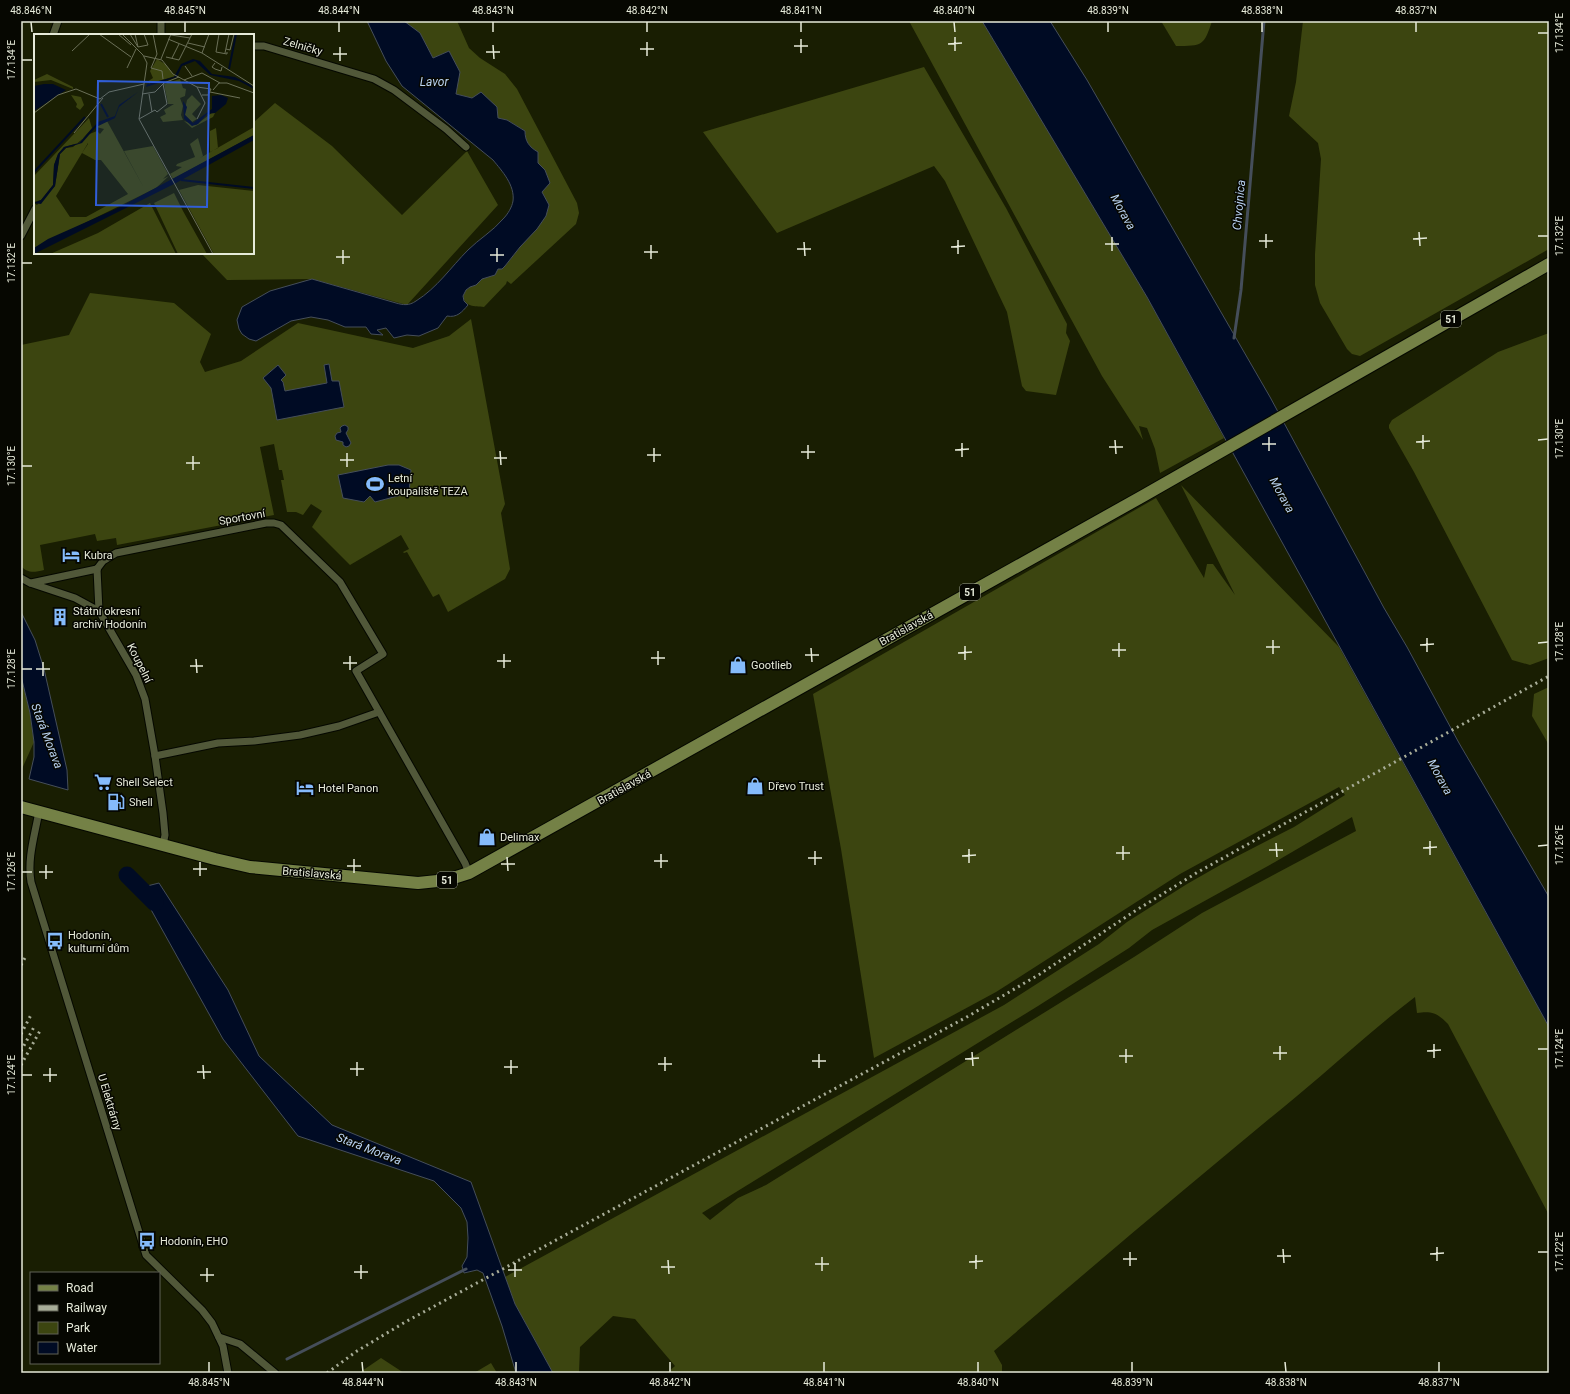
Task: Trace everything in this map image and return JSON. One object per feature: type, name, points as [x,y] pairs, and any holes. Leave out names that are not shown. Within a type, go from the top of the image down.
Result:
[{"type":"main road","name":"Bratislavská","points":[[39,812],[250,867],[418,883],[436,882],[469,873],[1161,485],[1549,264]]},
{"type":"main road","name":"51","points":[[21,807],[39,812]]},
{"type":"street","points":[[53,34],[58,21]]},
{"type":"street","points":[[161,21],[161,34]]},
{"type":"street","name":"Zelničky","points":[[254,46],[264,46],[374,79],[394,90],[466,146]]},
{"type":"street","points":[[21,236],[34,211]]},
{"type":"street","name":"Sportovní","points":[[97,569],[102,561],[116,553],[266,523],[281,525],[340,582],[383,654],[356,671],[379,712]]},
{"type":"street","points":[[30,583],[97,569],[99,611]]},
{"type":"street","points":[[21,578],[30,583],[75,598],[99,611]]},
{"type":"street","name":"Koupelní","points":[[99,611],[136,675],[145,699],[163,814],[165,835],[163,845]]},
{"type":"street","points":[[154,756],[218,743],[254,741],[300,735],[339,726],[379,712],[435,808],[469,873]]},
{"type":"street","name":"U Elektrárny","points":[[39,812],[29,868],[31,882],[146,1255],[202,1310],[212,1323],[223,1346],[228,1373]]},
{"type":"street","points":[[219,1336],[240,1344],[275,1373]]},
{"type":"green space","points":[[404,21],[457,21],[469,48],[480,58],[505,74],[517,89],[577,203],[579,213],[576,224],[511,284],[507,281],[506,284],[484,307],[468,304],[464,300],[463,296],[466,290],[476,285],[482,279],[495,275],[498,268],[505,266],[520,247],[542,192],[545,170],[538,163],[532,149],[525,140],[525,131],[507,120],[498,118],[472,98],[456,94],[449,51],[433,58],[420,33]]},
{"type":"green space","points":[[909,21],[982,21],[1147,297],[1224,438],[1160,473],[1155,449],[1147,428],[1139,426],[1143,440],[1102,376]]},
{"type":"green space","points":[[1161,21],[1212,21],[1207,35],[1201,43],[1191,46],[1176,46]]},
{"type":"green space","points":[[1303,21],[1549,21],[1549,249],[1360,356],[1352,354],[1347,349],[1320,303],[1315,285],[1315,254],[1321,159],[1318,143],[1289,116],[1296,82]]},
{"type":"green space","points":[[924,67],[1006,208],[1067,324],[1066,333],[1070,341],[1056,395],[1026,391],[1022,386],[1007,312],[945,181],[934,166],[777,233],[703,132]]},
{"type":"green space","points":[[275,103],[332,146],[402,215],[467,151],[498,205],[407,305],[312,279],[227,280],[202,254],[254,254],[254,122]]},
{"type":"green space","points":[[90,293],[174,303],[211,334],[200,362],[205,372],[241,361],[298,323],[413,348],[449,336],[471,319],[505,504],[501,513],[510,569],[505,579],[448,612],[439,594],[433,597],[407,552],[403,552],[409,549],[401,535],[350,565],[312,527],[322,511],[311,504],[303,515],[296,512],[287,512],[281,480],[284,480],[282,470],[279,470],[274,444],[260,447],[274,515],[117,545],[116,538],[97,541],[95,534],[40,545],[44,570],[32,572],[24,569],[21,566],[21,345],[69,335]]},
{"type":"green space","points":[[1549,333],[1549,658],[1530,665],[1512,660],[1414,472],[1389,428],[1389,425],[1392,420],[1498,352]]},
{"type":"green space","points":[[1181,485],[1339,647],[1549,1027],[1549,1215],[1448,1024],[1441,1017],[1434,1014],[1427,1012],[1417,1013],[1415,997],[994,1351],[1002,1365],[1002,1373],[667,1373],[675,1366],[635,1319],[613,1316],[580,1347],[579,1373],[553,1373],[515,1304],[505,1277],[1004,1005],[1099,944],[1127,922],[1187,884],[1294,827],[1345,795],[1339,787],[1180,874],[996,992],[874,1058],[841,849],[813,694],[1156,498],[1204,578],[1207,564],[1213,564],[1235,595]],"holes":[[[1352,817],[1356,831],[1202,913],[1134,957],[766,1185],[738,1198],[710,1220],[702,1213],[1038,1006],[1129,948],[1152,930],[1275,862]]]},
{"type":"green space","points":[[21,676],[30,713],[34,742],[21,771]]},
{"type":"green space","points":[[1549,687],[1549,745],[1532,716],[1534,694]]},
{"type":"green space","points":[[381,1358],[404,1373],[359,1373]]},
{"type":"green space","points":[[491,1363],[497,1373],[474,1373]]},
{"type":"water","name":"Lavor","points":[[367,21],[404,21],[420,33],[433,58],[449,51],[460,72],[456,94],[472,98],[481,92],[497,107],[498,118],[507,120],[525,131],[527,141],[530,146],[538,152],[538,163],[545,170],[550,183],[542,192],[549,205],[546,216],[537,229],[502,269],[498,269],[495,275],[482,279],[476,285],[466,290],[463,296],[464,301],[468,305],[461,312],[454,316],[447,316],[438,328],[419,336],[407,335],[394,338],[386,328],[377,330],[383,335],[371,334],[366,327],[345,327],[328,320],[311,317],[291,321],[256,341],[249,339],[242,334],[237,320],[242,307],[270,291],[312,279],[399,304],[406,305],[413,303],[431,290],[468,250],[507,215],[512,206],[513,195],[510,184],[493,160],[402,86],[386,61]]},
{"type":"water","name":"Morava","points":[[982,21],[1050,21],[1087,80],[1270,397],[1459,743],[1549,897],[1549,1027],[1147,297]]},
{"type":"water","points":[[329,364],[332,381],[339,381],[344,407],[277,420],[271,388],[263,378],[278,365],[286,375],[281,380],[285,391],[327,383],[324,365]]},
{"type":"water","points":[[345,425],[348,427],[346,433],[351,443],[346,447],[343,445],[343,442],[336,440],[335,436],[337,433],[341,432],[340,428]]},
{"type":"water","name":"Letní koupaliště TEZA","points":[[388,465],[399,465],[411,470],[409,493],[375,502],[370,496],[364,502],[343,498],[338,475]]},
{"type":"water","points":[[21,612],[35,640],[44,669],[67,770],[68,790],[29,779],[34,757],[34,742],[30,713],[21,676]]},
{"type":"water","points":[[159,883],[228,990],[259,1056],[332,1125],[471,1182],[515,1304],[553,1373],[516,1373],[502,1326],[483,1273],[477,1270],[464,1273],[462,1266],[467,1257],[467,1222],[461,1208],[434,1181],[298,1136],[223,1039],[139,888]]},
{"type":"waterway","name":"Chvojnica","points":[[1234,338],[1241,290],[1264,21]]},
{"type":"waterway","name":"Stará Morava","points":[[127,875],[155,903]]},
{"type":"waterway","points":[[287,1359],[466,1269]]},
{"type":"railway","points":[[327,1373],[357,1351],[407,1321],[965,1018],[1040,974],[1135,911],[1198,872],[1549,676]]},
{"type":"railway","points":[[21,965],[26,956]]},
{"type":"railway","points":[[21,1034],[32,1013]]},
{"type":"railway","points":[[21,1051],[34,1027]]},
{"type":"railway","points":[[21,1065],[41,1029]]},
{"type":"place","name":"Letní koupaliště TEZA","points":[[375,484]]},
{"type":"place","name":"Kubra","points":[[71,555]]},
{"type":"place","name":"Státní okresní archiv Hodonín","points":[[60,617]]},
{"type":"place","name":"Gootlieb","points":[[738,665]]},
{"type":"place","name":"Shell Select","points":[[103,782]]},
{"type":"place","name":"Dřevo Trust","points":[[755,786]]},
{"type":"place","name":"Hotel Panon","points":[[305,788]]},
{"type":"place","name":"Shell","points":[[116,802]]},
{"type":"place","name":"Delimax","points":[[487,837]]},
{"type":"place","name":"Hodonín, kulturní dům","points":[[55,941]]},
{"type":"place","name":"Hodonín, EHO","points":[[147,1241]]}]
